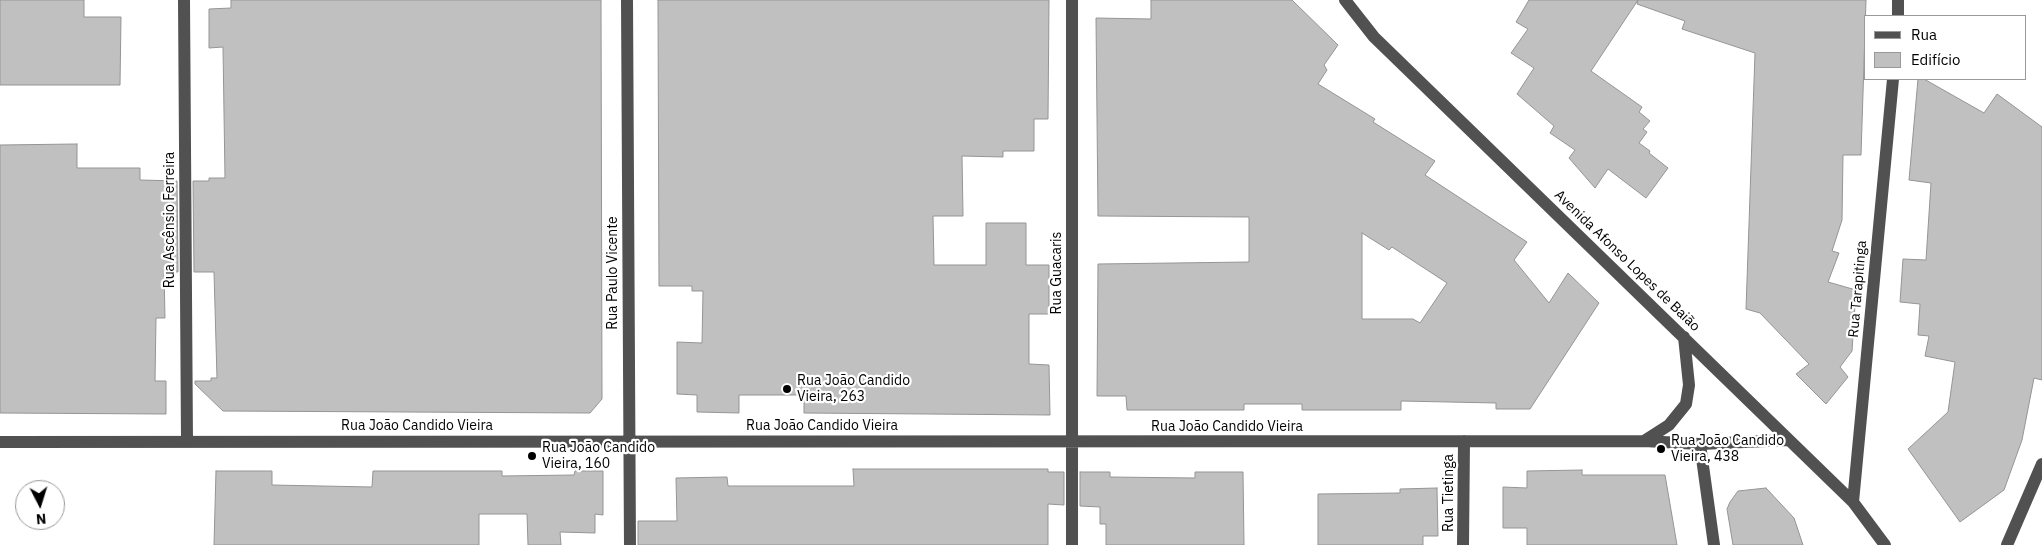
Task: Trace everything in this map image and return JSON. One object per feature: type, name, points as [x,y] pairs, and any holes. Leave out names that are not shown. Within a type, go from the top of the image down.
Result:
[{"type":"street","name":"Rua Ascênsio Ferreira","points":[[184,0],[187,440]]},
{"type":"street","name":"Rua Paulo Vicente","points":[[627,0],[630,545]]},
{"type":"street","name":"Rua Guacaris","points":[[1072,0],[1072,545]]},
{"type":"street","name":"Avenida Afonso Lopes de Baião","points":[[1345,0],[1374,37],[1853,502],[1885,545]]},
{"type":"street","points":[[1898,0],[1898,15]]},
{"type":"street","name":"Rua Tarapitinga","points":[[1853,502],[1893,80]]},
{"type":"street","points":[[1644,442],[1669,425],[1686,404],[1689,385],[1684,337]]},
{"type":"street","name":"Rua João Candido Vieira","points":[[0,442],[187,440],[1644,442],[1700,444],[1789,440]]},
{"type":"street","name":"Rua Tietinga","points":[[1463,545],[1464,442]]},
{"type":"street","points":[[1700,444],[1714,545]]},
{"type":"street","points":[[2007,545],[2042,464]]},
{"type":"building","points":[[0,0],[84,0],[84,17],[121,17],[120,85],[0,85]]},
{"type":"building","points":[[231,0],[601,0],[602,399],[590,413],[223,411],[195,384],[195,381],[211,381],[211,378],[217,378],[214,272],[194,272],[193,181],[225,178],[223,47],[209,48],[209,9],[231,8]]},
{"type":"building","points":[[658,0],[1049,0],[1048,119],[1034,119],[1034,151],[1003,151],[1003,157],[962,156],[963,216],[933,216],[934,265],[986,265],[986,223],[1026,223],[1026,265],[1049,265],[1049,314],[1029,314],[1029,364],[1049,365],[1050,415],[804,413],[804,395],[739,395],[739,413],[697,412],[697,395],[677,394],[677,342],[702,343],[703,291],[692,291],[692,286],[659,286]]},
{"type":"building","points":[[1151,0],[1292,0],[1338,45],[1324,65],[1327,70],[1318,84],[1375,119],[1373,122],[1435,161],[1425,175],[1527,242],[1514,260],[1549,303],[1568,273],[1599,303],[1530,409],[1496,409],[1496,403],[1401,401],[1401,410],[1302,410],[1302,404],[1244,404],[1244,410],[1127,410],[1126,396],[1097,396],[1098,264],[1249,262],[1249,217],[1098,216],[1096,18],[1151,19]],"holes":[[[1362,233],[1389,250],[1392,247],[1447,283],[1420,323],[1413,319],[1362,319]]]},
{"type":"building","points":[[1529,0],[1638,0],[1591,71],[1642,107],[1639,112],[1650,121],[1643,129],[1647,132],[1639,143],[1668,168],[1646,198],[1608,169],[1595,188],[1569,158],[1575,150],[1550,133],[1554,126],[1517,94],[1534,68],[1511,53],[1528,29],[1516,22]]},
{"type":"building","points":[[1638,0],[1866,0],[1866,15],[1864,15],[1861,155],[1843,155],[1842,220],[1832,251],[1839,253],[1828,282],[1856,290],[1852,351],[1840,367],[1848,377],[1826,404],[1796,374],[1809,364],[1760,313],[1746,309],[1755,53],[1682,29],[1685,21],[1637,4]]},
{"type":"building","points":[[1918,80],[1926,80],[1984,113],[1997,94],[2042,127],[2042,380],[2034,378],[2022,440],[2004,490],[1960,522],[1908,449],[1948,412],[1955,362],[1925,356],[1929,336],[1918,335],[1920,304],[1900,302],[1903,259],[1926,260],[1931,183],[1909,180]]},
{"type":"building","points":[[77,144],[77,168],[140,168],[140,180],[177,181],[178,272],[164,272],[165,318],[156,318],[155,381],[166,381],[166,414],[0,413],[0,145]]},
{"type":"building","points":[[853,469],[1048,469],[1048,472],[1064,472],[1064,505],[1048,504],[1048,545],[638,545],[638,521],[677,521],[676,478],[727,477],[728,486],[854,486]]},
{"type":"building","points":[[1582,470],[1582,475],[1665,475],[1677,545],[1527,545],[1527,528],[1503,528],[1503,487],[1527,488],[1527,471]]},
{"type":"building","points":[[216,471],[272,471],[272,485],[372,487],[373,471],[502,471],[502,476],[574,475],[575,471],[603,471],[603,515],[595,514],[595,533],[560,532],[561,545],[528,545],[527,514],[479,514],[479,545],[214,545]]},
{"type":"building","points":[[1080,472],[1110,472],[1110,477],[1195,478],[1195,472],[1243,472],[1244,545],[1106,545],[1106,524],[1100,524],[1100,507],[1080,506]]},
{"type":"building","points":[[1437,488],[1438,536],[1423,536],[1423,545],[1318,545],[1318,494],[1400,493],[1400,489]]},
{"type":"building","points":[[1766,488],[1794,518],[1803,545],[1733,545],[1727,509],[1730,502],[1738,491]]},
{"type":"place","name":"Rua João Candido Vieira, 263","points":[[787,389]]},
{"type":"place","name":"Rua João Candido Vieira, 438","points":[[1661,449]]},
{"type":"place","name":"Rua João Candido Vieira, 160","points":[[532,456]]}]
